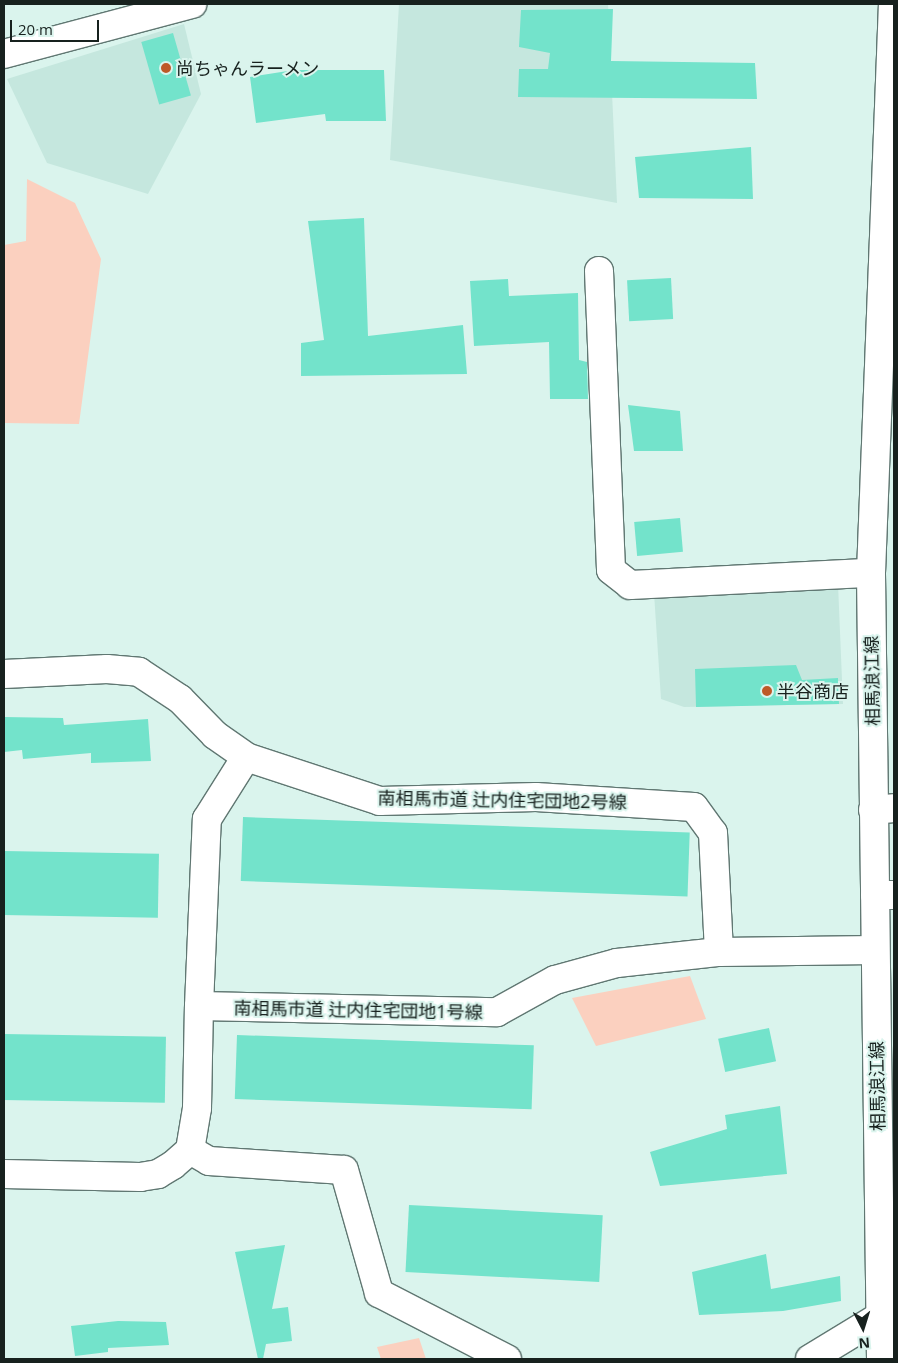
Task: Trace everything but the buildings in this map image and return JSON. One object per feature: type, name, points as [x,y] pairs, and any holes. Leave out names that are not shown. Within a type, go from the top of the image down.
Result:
[{"type":"street","points":[[4,54],[192,4]]},
{"type":"street","name":"相馬浪江線","points":[[881,1359],[887,1312],[875,950],[884,895],[884,809],[871,573],[893,4]]},
{"type":"street","points":[[598,271],[611,570],[630,585],[871,573]]},
{"type":"street","points":[[4,674],[107,669],[139,672],[180,699],[215,735],[246,757],[207,819],[199,1006],[197,1108],[190,1150],[158,1174],[140,1177],[4,1174]]},
{"type":"street","name":"南相馬市道 辻内住宅団地2号線","points":[[246,757],[380,801],[536,797],[694,807],[713,833],[719,952]]},
{"type":"street","name":"南相馬市道 辻内住宅団地1号線","points":[[199,1006],[497,1012],[555,980],[616,963],[719,952],[875,950]]},
{"type":"street","points":[[190,1150],[209,1162],[344,1170],[379,1293],[507,1359]]},
{"type":"street","points":[[810,1359],[887,1312]]},
{"type":"shaded area","points":[[399,4],[608,4],[617,203],[390,160]]},
{"type":"shaded area","points":[[184,24],[201,94],[148,194],[47,163],[7,79]]},
{"type":"shaded area","points":[[27,179],[75,203],[101,259],[79,424],[4,423],[4,245],[26,241]]},
{"type":"shaded area","points":[[838,584],[843,704],[684,707],[661,699],[654,593]]},
{"type":"shaded area","points":[[690,976],[706,1019],[596,1046],[572,998]]},
{"type":"shaded area","points":[[419,1338],[426,1359],[381,1359],[377,1347]]},
{"type":"place","name":"尚ちゃんラーメン","points":[[166,68]]},
{"type":"place","name":"半谷商店","points":[[767,691]]}]
